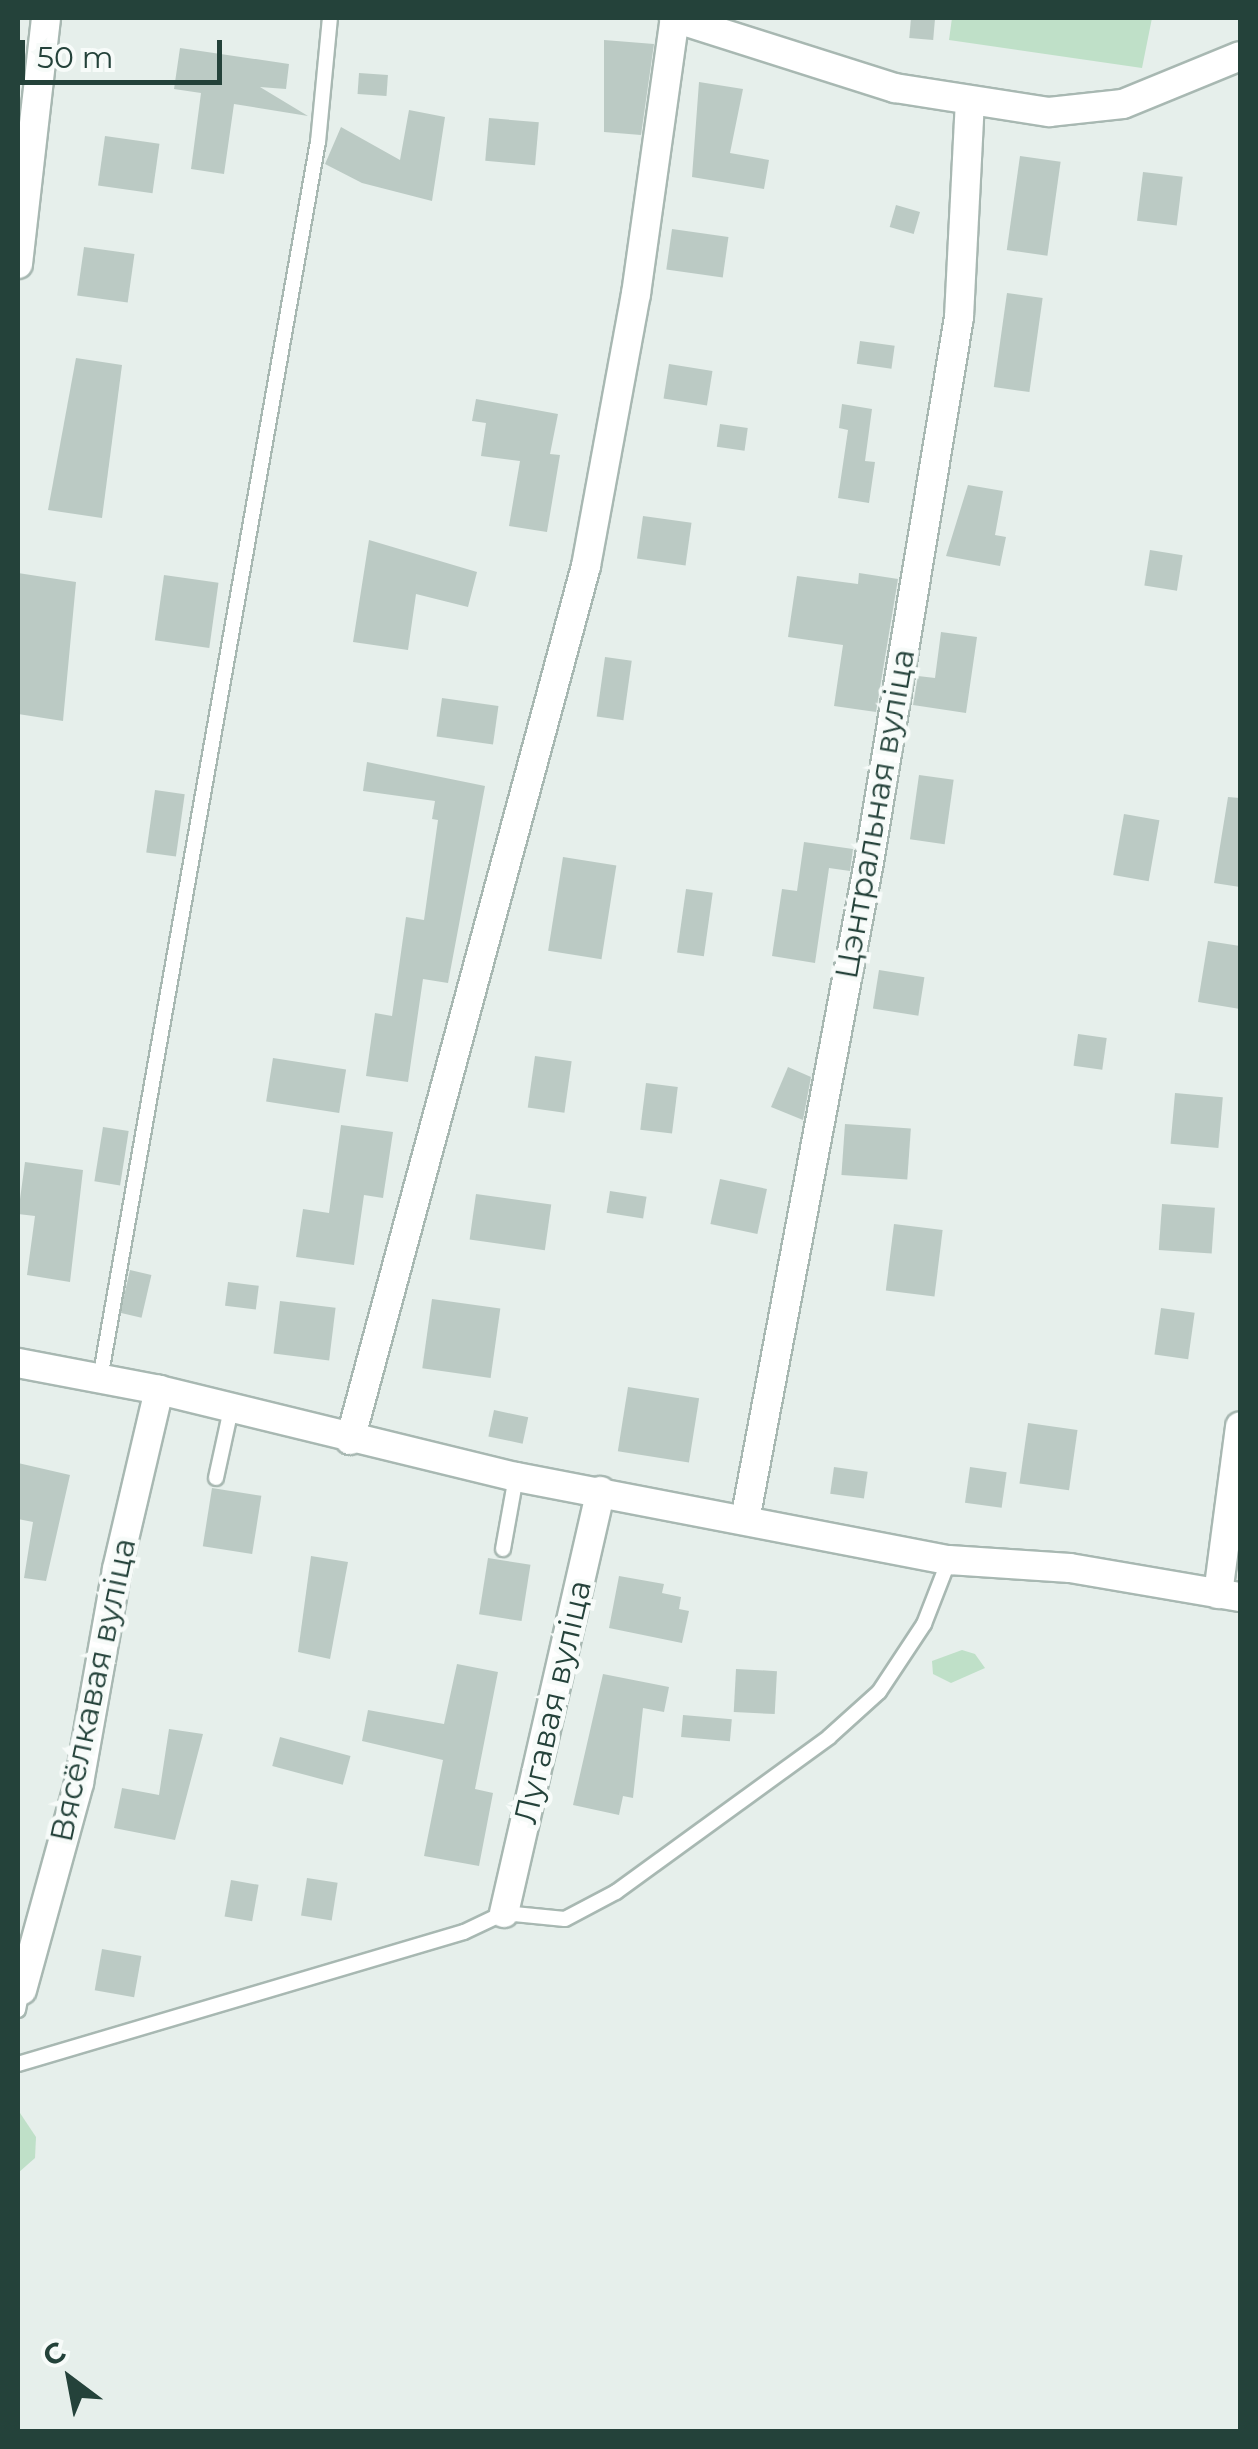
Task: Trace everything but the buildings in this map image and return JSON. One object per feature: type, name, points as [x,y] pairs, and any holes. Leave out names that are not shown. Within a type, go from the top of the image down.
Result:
[{"type":"street","points":[[18,264],[46,18]]},
{"type":"street","points":[[350,1440],[586,566],[636,294],[674,18],[895,88],[970,103],[1049,112],[1109,108],[1240,56]]},
{"type":"street","name":"Цэнтральная вуліца","points":[[745,1520],[869,862],[956,336],[970,103]]},
{"type":"street","points":[[18,1363],[158,1390],[350,1440],[516,1477],[600,1490],[949,1560],[1070,1568],[1229,1596],[1240,1426]]},
{"type":"street","name":"Вясёлкавая вуліца","points":[[19,2000],[79,1783],[158,1390]]},
{"type":"street","name":"Лугавая вуліца","points":[[504,1913],[600,1490]]},
{"type":"lane","points":[[100,1380],[318,142],[330,18]]},
{"type":"lane","points":[[216,1478],[232,1409]]},
{"type":"lane","points":[[503,1549],[516,1477]]},
{"type":"lane","points":[[18,2064],[464,1932],[504,1913],[565,1919],[616,1892],[829,1737],[888,1678],[924,1624],[949,1560]]},
{"type":"green space","points":[[952,18],[1152,18],[1142,68],[949,40]]},
{"type":"green space","points":[[962,1650],[975,1654],[985,1668],[951,1683],[933,1674],[932,1661]]},
{"type":"green space","points":[[20,2113],[36,2137],[35,2158],[18,2173]]}]
